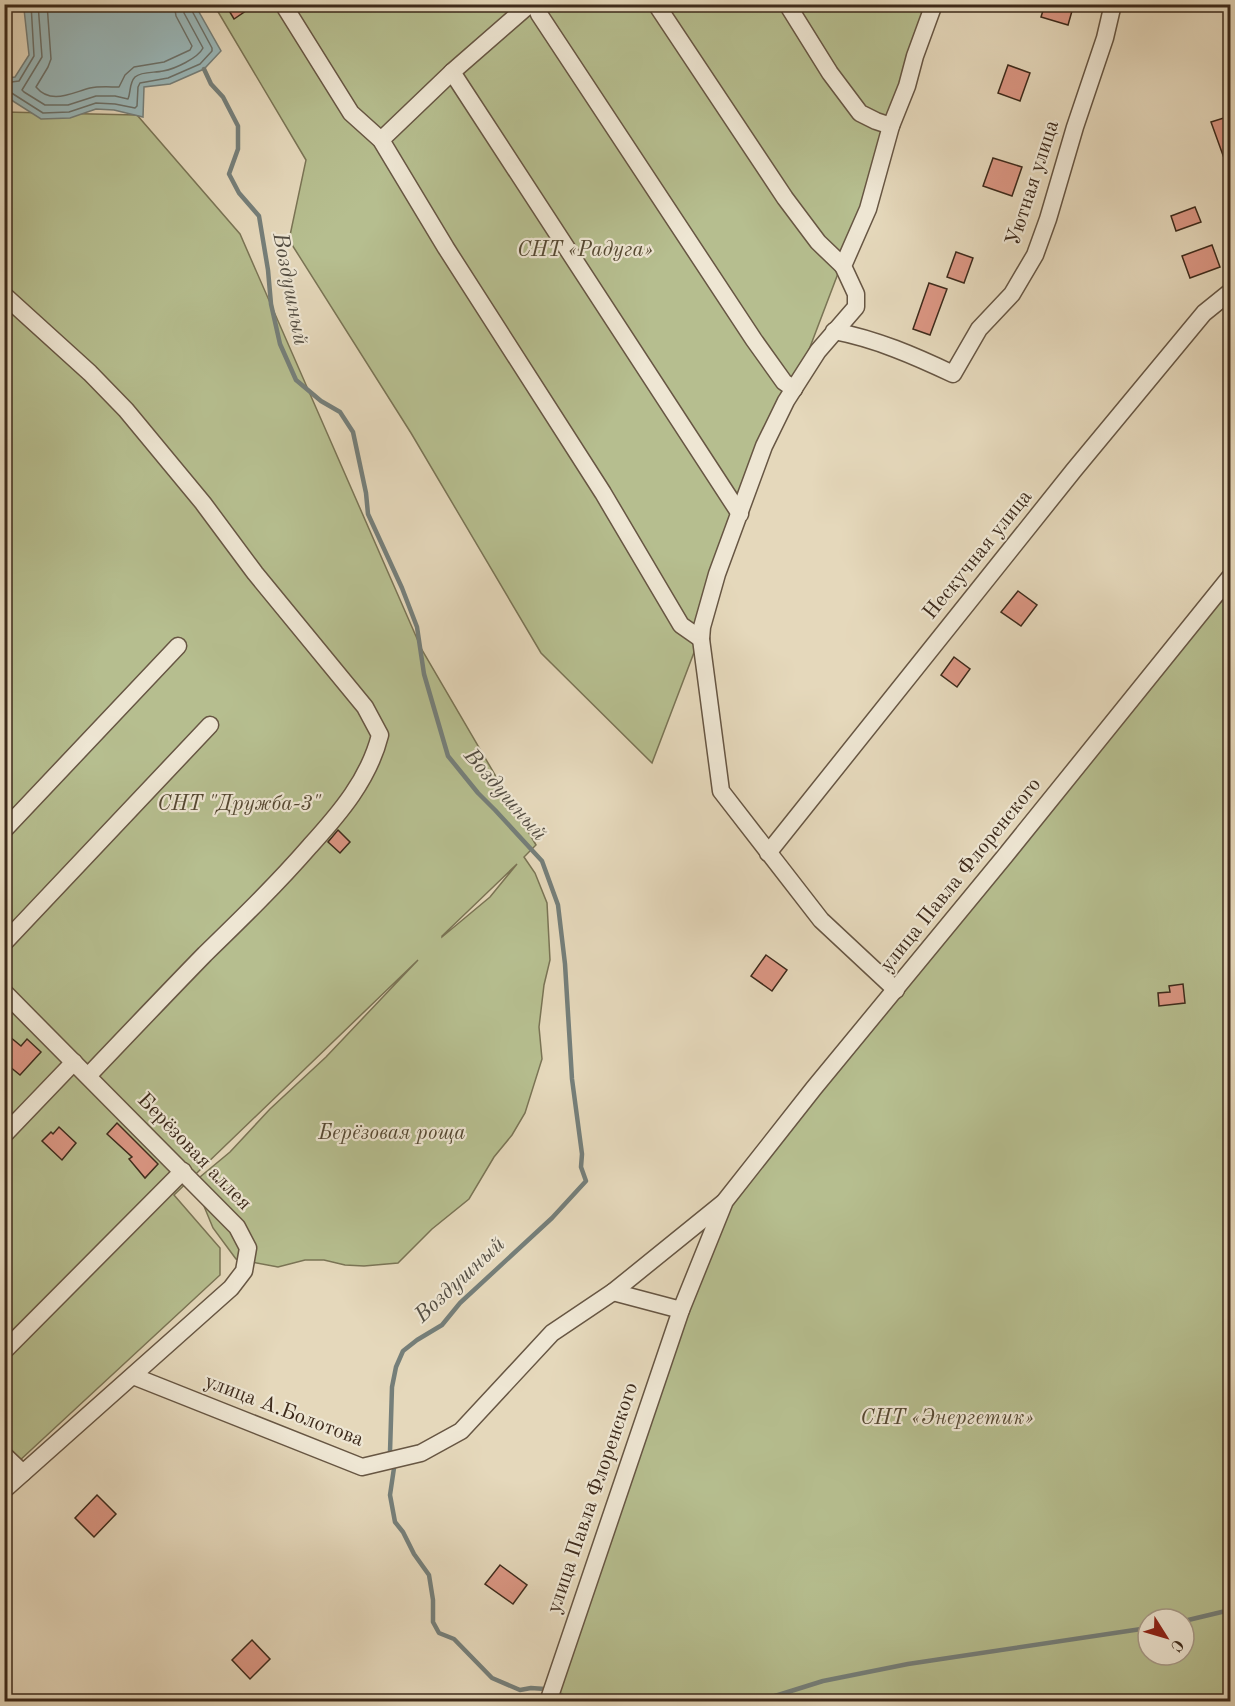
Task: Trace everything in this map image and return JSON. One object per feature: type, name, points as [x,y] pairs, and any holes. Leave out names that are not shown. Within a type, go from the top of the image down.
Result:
[{"type":"street","points":[[283,4],[351,113],[381,141],[458,267],[609,503],[681,625],[701,639]]},
{"type":"street","points":[[381,141],[452,72],[530,4]]},
{"type":"street","points":[[535,4],[539,14],[754,340],[784,382],[794,388]]},
{"type":"street","points":[[656,4],[785,198],[818,242],[843,266],[856,294],[855,307],[818,351],[786,401],[764,446],[717,574],[702,627],[701,639],[721,791],[821,920],[896,990]]},
{"type":"street","points":[[787,4],[830,73],[860,113],[876,122],[891,126]]},
{"type":"street","points":[[843,266],[868,209],[891,126],[908,86],[915,56],[934,4]]},
{"type":"street","name":"Уютная улица","points":[[834,331],[855,335],[914,356],[953,374],[979,329],[1011,294],[1035,255],[1105,38],[1113,4]]},
{"type":"street","points":[[452,72],[740,514]]},
{"type":"street","name":"Нескучная улица","points":[[768,853],[1112,424],[1204,313],[1230,292]]},
{"type":"street","points":[[4,295],[74,357],[126,410],[365,707],[380,735],[364,778],[333,821],[278,882],[87,1076]]},
{"type":"street","name":"улица Павла Флоренского","points":[[613,1292],[725,1201],[814,1088],[1230,577]]},
{"type":"street","points":[[4,830],[178,646]]},
{"type":"street","points":[[4,943],[210,725]]},
{"type":"street","name":"Берёзовая аллея","points":[[4,992],[237,1227],[248,1248],[244,1271],[231,1288],[4,1490]]},
{"type":"street","points":[[4,1135],[74,1062]]},
{"type":"street","points":[[4,1351],[183,1172]]},
{"type":"street","name":"улица Павла Флоренского","points":[[548,1701],[681,1310],[725,1201]]},
{"type":"street","points":[[613,1292],[681,1310]]},
{"type":"street","name":"улица А.Болотова","points":[[133,1376],[362,1467],[421,1453],[461,1431],[552,1332],[613,1292]]},
{"type":"street","points":[[4,1455],[23,1473]]},
{"type":"green space","name":"СНТ «Радуга»","points":[[214,5],[940,5],[652,763],[541,653],[411,433],[289,240],[306,160]]},
{"type":"green space","name":"СНТ \"Дружба-3\"","points":[[4,112],[137,115],[240,234],[422,650],[536,845],[524,857],[535,873],[547,903],[550,960],[544,985],[539,1027],[542,1059],[525,1113],[512,1135],[494,1157],[469,1199],[432,1229],[398,1263],[364,1266],[345,1265],[324,1260],[305,1260],[278,1267],[236,1259],[213,1228],[194,1182],[230,1152],[270,1109],[326,1057],[418,960],[174,1195],[220,1248],[220,1275],[18,1462],[4,1449]],"holes":[[[517,864],[490,897],[442,937]]]},
{"type":"green space","name":"СНТ «Энергетик»","points":[[1230,573],[1230,1701],[545,1702],[659,1369],[733,1196]]},
{"type":"water","points":[[25,5],[195,5],[221,51],[204,69],[170,84],[144,87],[143,117],[114,110],[96,109],[70,118],[41,119],[5,96],[5,78],[15,77],[29,55]]},
{"type":"building","points":[[225,4],[256,4],[234,19]]},
{"type":"building","points":[[1045,4],[1074,4],[1068,25],[1041,17]]},
{"type":"building","points":[[1008,65],[1030,73],[1020,101],[998,93]]},
{"type":"building","points":[[1230,116],[1230,171],[1229,172],[1211,122]]},
{"type":"building","points":[[993,158],[1022,167],[1012,196],[983,186]]},
{"type":"building","points":[[1195,207],[1201,222],[1176,231],[1171,216]]},
{"type":"building","points":[[1212,245],[1220,267],[1190,278],[1182,256]]},
{"type":"building","points":[[956,252],[973,258],[964,283],[947,277]]},
{"type":"building","points":[[929,283],[947,289],[930,335],[913,329]]},
{"type":"building","points":[[1018,591],[1037,605],[1021,626],[1001,612]]},
{"type":"building","points":[[954,657],[970,669],[957,687],[941,675]]},
{"type":"building","points":[[338,830],[350,842],[340,853],[328,842]]},
{"type":"building","points":[[766,955],[787,970],[772,991],[751,976]]},
{"type":"building","points":[[1183,984],[1185,1003],[1159,1006],[1158,993],[1170,992],[1169,986]]},
{"type":"building","points":[[4,1032],[21,1046],[27,1039],[41,1052],[20,1075],[4,1062]]},
{"type":"building","points":[[117,1123],[158,1164],[145,1178],[129,1159],[132,1157],[107,1134]]},
{"type":"building","points":[[59,1127],[76,1143],[62,1160],[42,1141]]},
{"type":"building","points":[[97,1495],[116,1514],[94,1537],[75,1518]]},
{"type":"building","points":[[500,1565],[527,1585],[513,1604],[485,1584]]},
{"type":"building","points":[[252,1640],[270,1659],[250,1679],[232,1660]]},
{"type":"waterway","name":"Воздушный","points":[[204,69],[211,84],[223,97],[238,126],[238,149],[229,174],[239,193],[259,216],[271,304],[280,344],[296,380],[321,401],[340,412],[353,432],[366,493],[368,514],[417,627],[424,674],[448,756],[478,793],[542,861],[558,905],[565,964],[572,1079],[582,1154],[581,1167],[586,1181],[552,1218],[460,1303],[442,1325],[403,1351],[396,1367],[392,1387],[390,1452]]},
{"type":"waterway","name":"Воздушный","points":[[394,1468],[390,1495],[395,1522],[429,1575],[433,1600],[433,1622],[439,1633],[454,1639],[492,1678],[520,1690],[545,1689]]},
{"type":"waterway","points":[[1196,1618],[1230,1610]]},
{"type":"waterway","points":[[775,1696],[823,1681],[908,1664],[1136,1630]]},
{"type":"waterway","name":"Воздушный","points":[[557,1693],[574,1702]]},
{"type":"waterway","name":"Воздушный","points":[[760,1702],[775,1696],[781,1702]]},
{"type":"park label","name":"Берёзовая роща","points":[[392,1133]]}]
